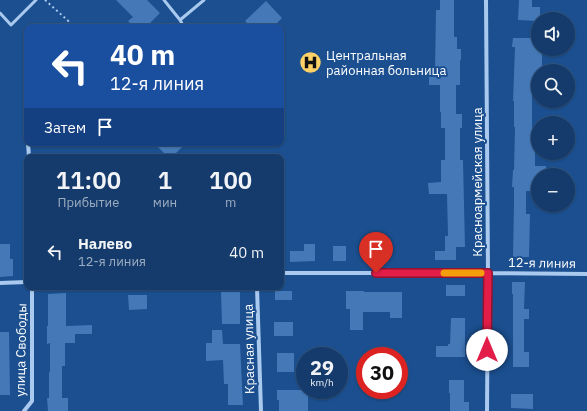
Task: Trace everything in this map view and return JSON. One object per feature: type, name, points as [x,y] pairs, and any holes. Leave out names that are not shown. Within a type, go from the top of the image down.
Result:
[{"type":"street","name":"Красноармейская улица","points":[[486,0],[488,273],[487,411]]},
{"type":"street","name":"12-я линия","points":[[284,273],[587,274]]},
{"type":"street","points":[[0,283],[24,282]]},
{"type":"street","name":"улица Свободы","points":[[24,411],[32,401],[32,290]]},
{"type":"street","name":"Красная улица","points":[[257,290],[261,411]]},
{"type":"lane","points":[[0,13],[11,25],[36,0]]},
{"type":"lane","points":[[164,0],[182,24]]},
{"type":"lane","points":[[180,20],[204,0]]},
{"type":"path","points":[[45,0],[72,24]]},
{"type":"building","points":[[116,0],[147,0],[160,13],[149,24],[131,24],[128,21],[133,17]]},
{"type":"building","points":[[440,0],[454,0],[454,37],[457,37],[457,49],[461,49],[460,85],[456,85],[456,114],[462,114],[462,128],[460,128],[460,160],[463,160],[465,247],[456,247],[456,260],[435,260],[435,251],[445,251],[445,236],[448,236],[447,194],[429,194],[428,183],[441,182],[441,160],[445,160],[445,128],[441,128],[440,85],[429,85],[429,71],[435,71],[436,10],[440,10]]},
{"type":"building","points":[[519,0],[532,0],[532,7],[540,7],[540,12],[531,12],[531,21],[518,20]]},
{"type":"building","points":[[266,1],[282,18],[276,24],[248,24],[245,21]]},
{"type":"building","points":[[513,38],[531,38],[531,56],[542,56],[542,64],[531,64],[531,160],[535,160],[535,166],[546,166],[546,168],[531,168],[531,191],[526,191],[526,214],[530,214],[529,257],[513,257],[514,187],[512,187],[515,127],[513,101],[515,47],[512,47]]},
{"type":"building","points":[[157,146],[183,146],[175,154],[165,154]]},
{"type":"building","points":[[0,244],[10,244],[10,259],[13,259],[13,276],[0,277]]},
{"type":"building","points":[[304,244],[315,244],[315,261],[290,262],[290,251],[304,251]]},
{"type":"building","points":[[333,246],[346,246],[346,261],[333,261]]},
{"type":"building","points":[[512,282],[525,282],[524,309],[529,309],[529,319],[524,319],[524,352],[529,352],[529,367],[513,367]]},
{"type":"building","points":[[446,285],[465,285],[465,296],[446,296]]},
{"type":"building","points":[[275,291],[292,291],[292,300],[275,300]]},
{"type":"building","points":[[346,291],[402,292],[402,318],[390,318],[390,312],[363,312],[363,330],[350,330],[350,309],[346,309]]},
{"type":"building","points":[[221,292],[240,292],[240,324],[222,324]]},
{"type":"building","points":[[66,293],[66,326],[92,325],[92,334],[75,334],[75,343],[65,343],[65,366],[62,366],[62,398],[68,398],[68,411],[48,411],[47,398],[49,398],[50,343],[47,344],[48,294]]},
{"type":"building","points":[[128,295],[147,295],[147,309],[129,310]]},
{"type":"building","points":[[451,318],[465,318],[465,357],[436,357],[436,346],[448,346],[448,344],[450,344]]},
{"type":"building","points":[[274,322],[293,322],[293,336],[274,336]]},
{"type":"building","points":[[212,330],[222,330],[223,344],[240,344],[243,405],[228,405],[228,384],[224,384],[223,360],[206,361],[206,343],[212,343]]},
{"type":"building","points":[[0,332],[9,332],[10,395],[0,395]]},
{"type":"building","points":[[277,353],[294,353],[294,372],[277,372]]},
{"type":"building","points":[[449,380],[464,380],[464,402],[469,402],[469,411],[450,411]]},
{"type":"building","points":[[277,390],[296,390],[296,399],[308,399],[308,411],[279,411],[279,400],[277,400]]},
{"type":"building","points":[[511,394],[533,394],[533,409],[511,408]]},
{"type":"slow traffic","points":[[444,273],[481,273]]},
{"type":"place","name":"Центральная районная больница","points":[[310,62]]},
{"type":"route","points":[[376,273],[488,273],[487,350]]}]
